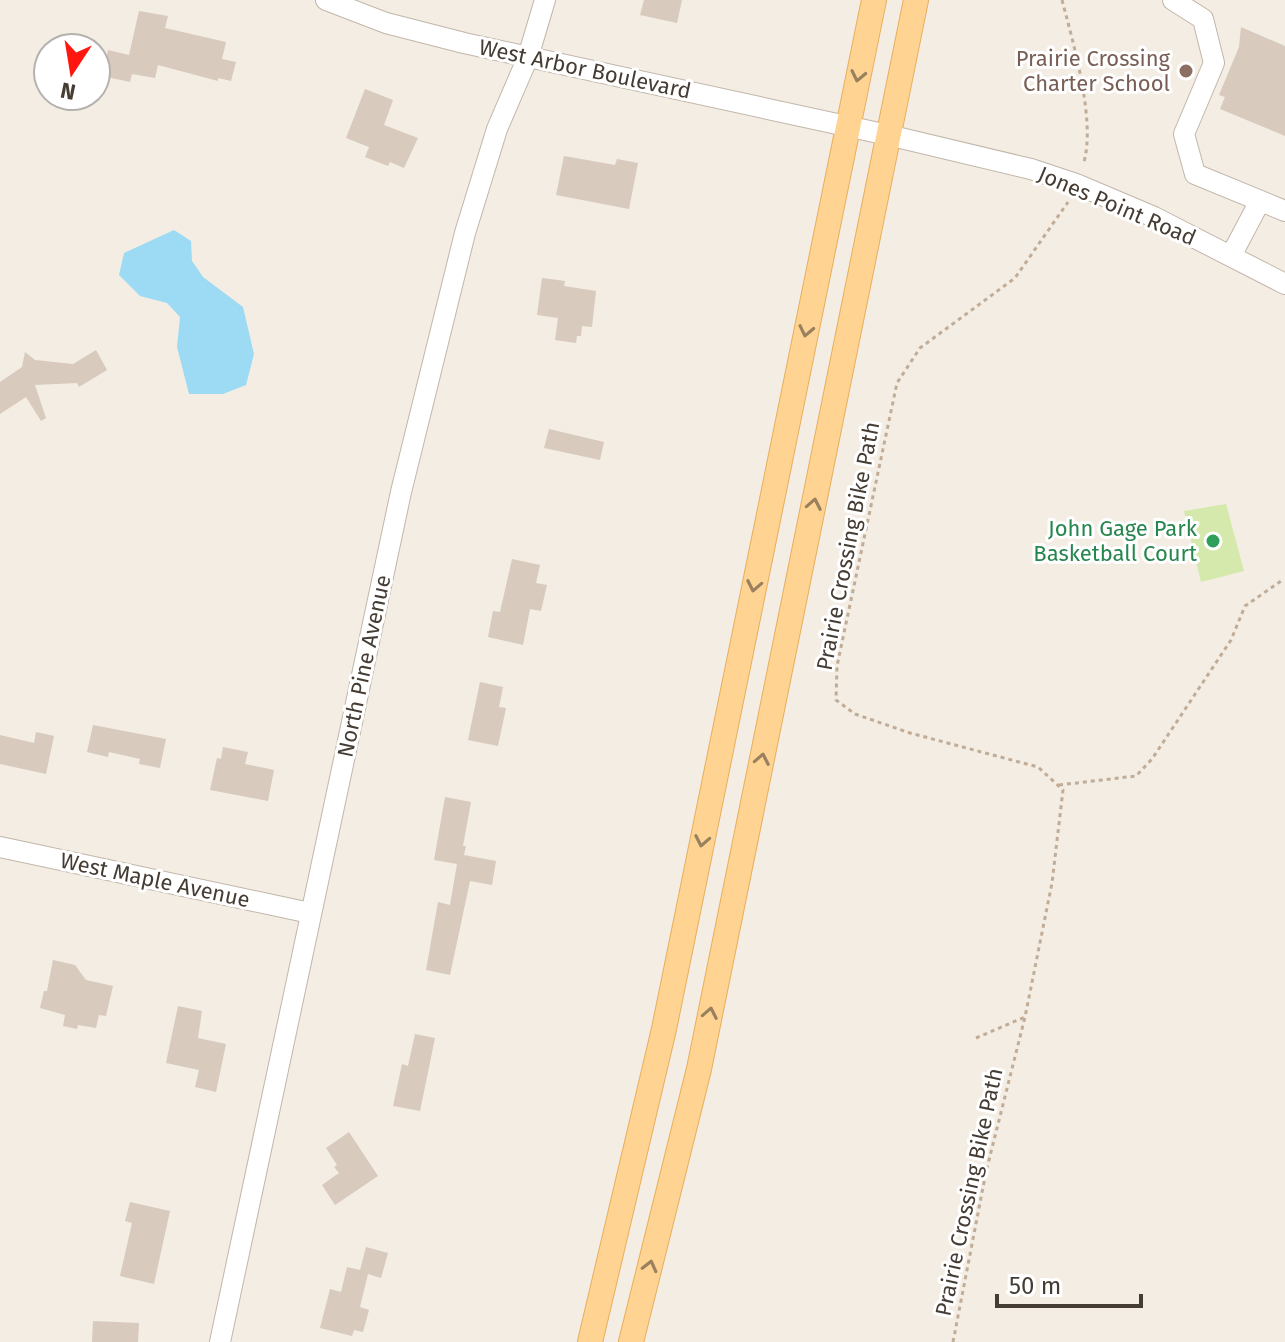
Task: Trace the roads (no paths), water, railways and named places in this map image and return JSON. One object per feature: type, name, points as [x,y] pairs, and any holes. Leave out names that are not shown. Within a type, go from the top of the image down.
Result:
[{"type":"main road","points":[[590,1342],[664,1029],[874,0]]},
{"type":"main road","points":[[631,1342],[699,1069],[916,0]]},
{"type":"street","name":"West Arbor Boulevard","points":[[326,0],[386,23],[847,126]]},
{"type":"street","name":"North Pine Avenue","points":[[220,1342],[401,492],[465,233],[497,129],[528,57],[545,0]]},
{"type":"street","points":[[1173,0],[1203,19],[1214,63],[1184,134],[1195,174],[1285,211]]},
{"type":"street","name":"Jones Point Road","points":[[847,126],[1031,169],[1076,184],[1154,217],[1285,284]]},
{"type":"street","points":[[1231,256],[1260,201]]},
{"type":"street","name":"West Maple Avenue","points":[[0,847],[310,913]]},
{"type":"water","points":[[174,230],[191,241],[192,261],[203,277],[243,307],[254,354],[246,385],[223,394],[189,394],[177,347],[180,317],[167,303],[140,296],[119,275],[124,253]]},
{"type":"place","name":"Prairie Crossing Charter School","points":[[1186,71]]},
{"type":"place","name":"John Gage Park Basketball Court","points":[[1213,541]]}]
